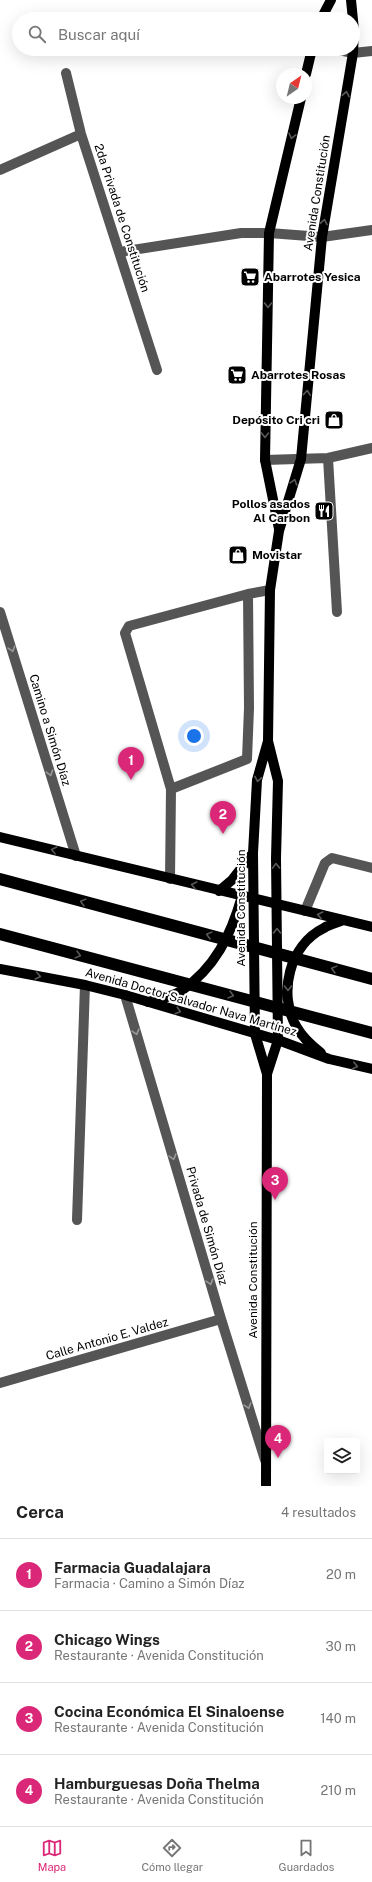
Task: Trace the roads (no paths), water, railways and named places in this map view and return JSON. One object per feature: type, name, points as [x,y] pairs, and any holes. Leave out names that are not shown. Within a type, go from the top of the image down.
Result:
[{"type":"highway","points":[[0,879],[372,979]]},
{"type":"highway","name":"Avenida Doctor Salvador Nava Martínez","points":[[0,934],[372,1033]]},
{"type":"main road","points":[[324,12],[330,0]]},
{"type":"main road","name":"Avenida Constitución","points":[[351,0],[352,12]]},
{"type":"main road","points":[[307,68],[310,56]]},
{"type":"main road","name":"Avenida Constitución","points":[[267,1074],[278,1040],[276,858],[278,781],[268,741],[270,590],[279,531],[300,460],[322,237],[352,56]]},
{"type":"main road","name":"Avenida Constitución","points":[[279,531],[265,460],[269,233],[299,104]]},
{"type":"main road","name":"Avenida Constitución","points":[[266,1486],[267,1074],[255,1034],[253,853],[256,780],[268,741]]},
{"type":"main road","points":[[0,837],[372,927]]},
{"type":"main road","points":[[219,891],[232,880],[253,853]]},
{"type":"main road","points":[[148,1002],[180,992],[206,968],[224,946],[236,918],[242,896]]},
{"type":"main road","points":[[329,1059],[310,1044],[296,1026],[288,1005],[287,983],[293,961],[305,942],[322,928],[344,920]]},
{"type":"main road","name":"Avenida Doctor Salvador Nava Martínez","points":[[0,969],[85,985],[125,995],[278,1040],[329,1059],[372,1070]]},
{"type":"street","points":[[360,52],[372,51]]},
{"type":"street","name":"2da Privada de Constitución","points":[[66,73],[81,134],[157,370]]},
{"type":"street","points":[[0,170],[81,134]]},
{"type":"street","points":[[120,252],[241,233],[269,233],[322,237],[372,230]]},
{"type":"street","points":[[265,460],[328,458],[372,448]]},
{"type":"street","points":[[328,458],[337,612]]},
{"type":"street","points":[[170,879],[171,789],[125,633],[126,629],[129,626],[248,594],[270,590]]},
{"type":"street","points":[[171,789],[247,759],[249,708],[248,594]]},
{"type":"street","name":"Camino a Simón Díaz","points":[[0,612],[76,856]]},
{"type":"street","points":[[305,911],[325,863],[332,858],[372,868]]},
{"type":"street","points":[[77,1220],[85,985]]},
{"type":"street","name":"Privada de Simón Díaz","points":[[125,995],[221,1320],[266,1463]]},
{"type":"street","name":"Calle Antonio E. Valdez","points":[[0,1383],[221,1320]]},
{"type":"place","name":"Abarrotes Yesica","points":[[250,277]]},
{"type":"place","name":"Abarrotes Rosas","points":[[237,375]]},
{"type":"place","name":"Depósito Cri cri","points":[[334,420]]},
{"type":"place","name":"Pollos asados Al Carbon","points":[[324,511]]},
{"type":"place","name":"Movistar","points":[[238,555]]},
{"type":"place","name":"Farmacia Guadalajara","points":[[131,780]]},
{"type":"place","name":"Chicago Wings","points":[[223,834]]},
{"type":"place","name":"Cocina Económica El Sinaloense","points":[[275,1200]]},
{"type":"place","name":"Hamburguesas Doña Thelma","points":[[278,1458]]}]
